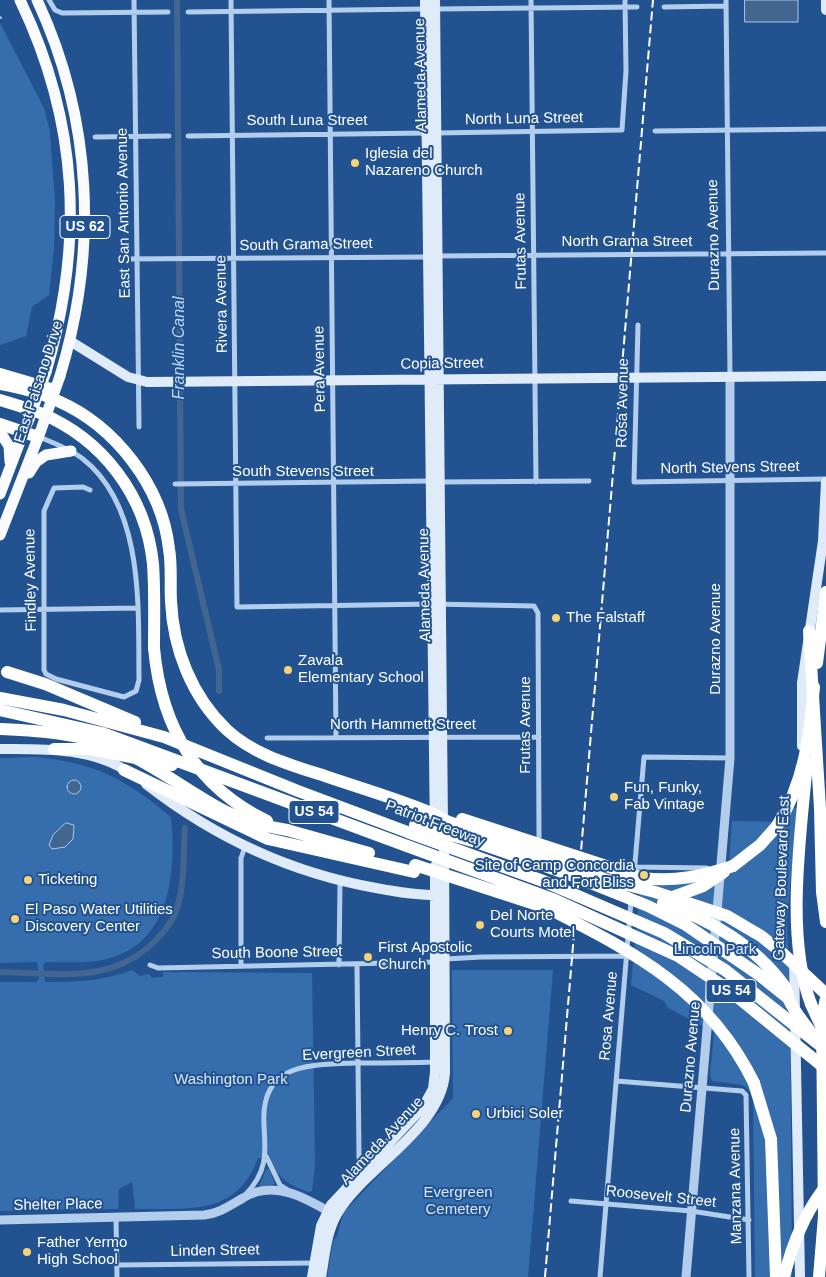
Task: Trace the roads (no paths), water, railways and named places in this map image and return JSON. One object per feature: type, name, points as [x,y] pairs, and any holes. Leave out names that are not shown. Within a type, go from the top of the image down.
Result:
[{"type":"highway","points":[[0,374],[51,389],[73,399],[106,422],[128,444],[146,467],[152,479],[156,505]]},
{"type":"highway","points":[[0,384],[58,401],[100,428],[133,462],[163,521],[169,547],[173,621],[181,658],[196,689],[216,718],[228,731],[260,753],[293,766],[410,804],[449,822],[604,879],[664,894],[727,916],[761,936],[826,994]]},
{"type":"highway","points":[[0,401],[40,414],[89,442],[104,455],[126,484],[142,516],[150,546],[154,593],[154,648],[158,683],[176,734],[194,762],[221,791],[242,807],[287,830]]},
{"type":"highway","points":[[0,424],[26,427],[40,432]]},
{"type":"highway","points":[[826,592],[808,749],[797,902],[800,970],[809,999],[826,1037]]},
{"type":"highway","points":[[809,631],[820,808],[822,892],[826,922]]},
{"type":"highway","points":[[4,672],[45,684],[144,725],[164,737]]},
{"type":"highway","name":"Patriot Freeway","points":[[0,698],[64,710],[164,737],[298,791],[412,829],[544,881],[664,933],[725,970],[826,1050]]},
{"type":"highway","name":"Patriot Freeway","points":[[0,712],[23,715],[102,733],[555,900],[654,943],[700,969],[826,1068]]},
{"type":"highway","points":[[0,729],[66,735],[118,749],[156,768],[219,808],[257,824],[287,830],[605,927],[625,931]]},
{"type":"highway","points":[[54,749],[90,749],[135,756],[222,778]]},
{"type":"highway","points":[[544,881],[616,899],[667,899],[703,886],[760,845],[777,826],[792,796],[808,749]]},
{"type":"highway","points":[[124,770],[268,839],[415,869],[603,936]]},
{"type":"highway","points":[[429,812],[451,815],[643,878],[683,880],[727,867]]},
{"type":"highway","points":[[412,829],[476,842],[568,874],[648,906],[686,925],[758,974],[788,998],[826,1057]]},
{"type":"highway","points":[[604,879],[622,888],[687,911],[720,929],[760,960],[787,990],[788,998]]},
{"type":"highway","points":[[549,909],[603,936],[647,963],[696,1002],[731,1041],[760,1099],[771,1139],[776,1277]]},
{"type":"highway","points":[[819,1277],[824,1227],[822,1018],[826,998]]},
{"type":"highway","points":[[781,1014],[826,1042]]},
{"type":"highway","points":[[784,1277],[793,1246],[810,1209],[826,1186]]},
{"type":"main road","name":"East Paisano Drive","points":[[0,494],[46,372],[63,307],[72,224],[71,181],[66,142],[51,76],[20,0]]},
{"type":"main road","name":"East Paisano Drive","points":[[0,535],[60,376],[70,341],[84,258],[84,176],[73,103],[53,38],[37,0]]},
{"type":"main road","points":[[826,0],[826,10]]},
{"type":"main road","name":"Alameda Avenue","points":[[366,1173],[426,1104],[433,1089],[435,1062],[440,895],[430,5]]},
{"type":"main road","points":[[63,307],[66,317],[64,333],[70,341]]},
{"type":"main road","name":"Copia Street","points":[[70,341],[128,377],[139,381],[236,382],[826,376]]},
{"type":"main road","points":[[0,432],[9,446],[10,468]]},
{"type":"main road","points":[[22,479],[42,457],[53,453],[71,451]]},
{"type":"main road","name":"Gateway Boulevard East","points":[[800,1277],[794,922],[802,758],[802,684],[823,541],[826,480]]},
{"type":"main road","points":[[0,749],[54,749],[80,753],[124,770],[192,818],[245,847],[304,870],[340,881],[393,891],[440,895]]},
{"type":"main road","name":"Alameda Avenue","points":[[321,1277],[332,1213],[339,1194],[366,1173],[430,1115],[441,1095],[445,1073],[439,961]]},
{"type":"main road","name":"Alameda Avenue","points":[[312,1277],[321,1226],[332,1213]]},
{"type":"street","points":[[49,0],[52,7],[62,13],[168,12]]},
{"type":"street","name":"East San Antonio Avenue","points":[[134,0],[139,427]]},
{"type":"street","name":"Rivera Avenue","points":[[231,0],[237,607],[335,606]]},
{"type":"street","name":"Pera Avenue","points":[[329,0],[336,738]]},
{"type":"street","name":"Frutas Avenue","points":[[531,0],[536,482]]},
{"type":"street","points":[[625,0],[625,7]]},
{"type":"street","points":[[664,7],[726,3]]},
{"type":"street","name":"Durazno Avenue","points":[[686,1277],[702,1087],[727,867],[730,758],[730,377],[726,3]]},
{"type":"street","points":[[188,12],[329,10],[430,5],[531,9],[637,7]]},
{"type":"street","name":"North Luna Street","points":[[432,133],[622,130],[626,71],[625,7]]},
{"type":"street","points":[[655,131],[826,129]]},
{"type":"street","name":"South Luna Street","points":[[188,136],[432,133]]},
{"type":"street","points":[[95,137],[169,136]]},
{"type":"street","name":"North Grama Street","points":[[433,256],[826,254]]},
{"type":"street","name":"South Grama Street","points":[[123,259],[433,256]]},
{"type":"street","name":"Rosa Avenue","points":[[634,482],[635,378],[638,324]]},
{"type":"street","points":[[0,610],[138,608],[134,563],[124,521],[116,501],[94,470],[71,451],[40,432]]},
{"type":"street","name":"North Stevens Street","points":[[634,482],[826,480]]},
{"type":"street","points":[[435,482],[589,481]]},
{"type":"street","name":"South Stevens Street","points":[[175,484],[435,482]]},
{"type":"street","name":"Findley Avenue","points":[[90,490],[83,487],[54,488],[46,506],[43,520],[46,674],[120,697],[128,697],[136,691],[139,680],[138,608]]},
{"type":"street","points":[[335,606],[436,604]]},
{"type":"street","name":"Frutas Avenue","points":[[436,604],[530,604],[534,606],[538,613],[539,837]]},
{"type":"street","name":"North Hammett Street","points":[[267,738],[539,737]]},
{"type":"street","name":"Rosa Avenue","points":[[600,1277],[644,758],[730,758]]},
{"type":"street","points":[[241,966],[241,858],[245,847]]},
{"type":"street","points":[[616,864],[634,867],[727,867]]},
{"type":"street","points":[[339,965],[340,881]]},
{"type":"street","name":"South Boone Street","points":[[150,966],[158,968],[357,965],[482,957],[627,956]]},
{"type":"street","points":[[357,965],[359,1153],[360,1166],[366,1173]]},
{"type":"street","name":"Evergreen Street","points":[[290,1192],[280,1185],[266,1156],[265,1098],[276,1081],[290,1071],[306,1065],[435,1062]]},
{"type":"street","points":[[616,1080],[702,1087]]},
{"type":"street","name":"Manzana Avenue","points":[[702,1087],[742,1092],[746,1095],[749,1277]]},
{"type":"street","name":"Evergreen Street","points":[[243,1197],[257,1178],[266,1156]]},
{"type":"street","name":"Shelter Place","points":[[0,1220],[205,1215],[222,1210],[243,1197],[269,1190],[290,1192]]},
{"type":"street","points":[[290,1192],[332,1213]]},
{"type":"street","name":"Roosevelt Street","points":[[571,1201],[691,1210],[749,1220]]},
{"type":"street","points":[[116,1218],[117,1277]]},
{"type":"street","name":"Linden Street","points":[[117,1265],[314,1263]]},
{"type":"waterway","name":"Franklin Canal","points":[[177,0],[181,509],[219,670],[219,691]]},
{"type":"waterway","name":"Franklin Canal","points":[[0,972],[83,973],[121,964],[139,954],[163,932],[178,907],[184,865],[185,828]]},
{"type":"railway","points":[[545,1277],[653,0]]},
{"type":"place","name":"Iglesia del Nazareno Church","points":[[355,163]]},
{"type":"place","name":"The Falstaff","points":[[556,618]]},
{"type":"place","name":"Zavala Elementary School","points":[[288,670]]},
{"type":"place","name":"Fun, Funky, Fab Vintage","points":[[614,797]]},
{"type":"place","name":"Site of Camp Concordia and Fort Bliss","points":[[644,875]]},
{"type":"place","name":"Ticketing","points":[[28,880]]},
{"type":"place","name":"El Paso Water Utilities Discovery Center","points":[[15,919]]},
{"type":"place","name":"Del Norte Courts Motel","points":[[480,925]]},
{"type":"place","name":"First Apostolic Church","points":[[368,957]]},
{"type":"place","name":"Henry C. Trost","points":[[508,1031]]},
{"type":"place","name":"Urbici Soler","points":[[476,1114]]},
{"type":"place","name":"Father Yermo High School","points":[[27,1252]]},
{"type":"park label","name":"Lincoln Park","points":[[715,950]]},
{"type":"park label","name":"Washington Park","points":[[231,1080]]},
{"type":"park label","name":"Evergreen Cemetery","points":[[458,1202]]}]
